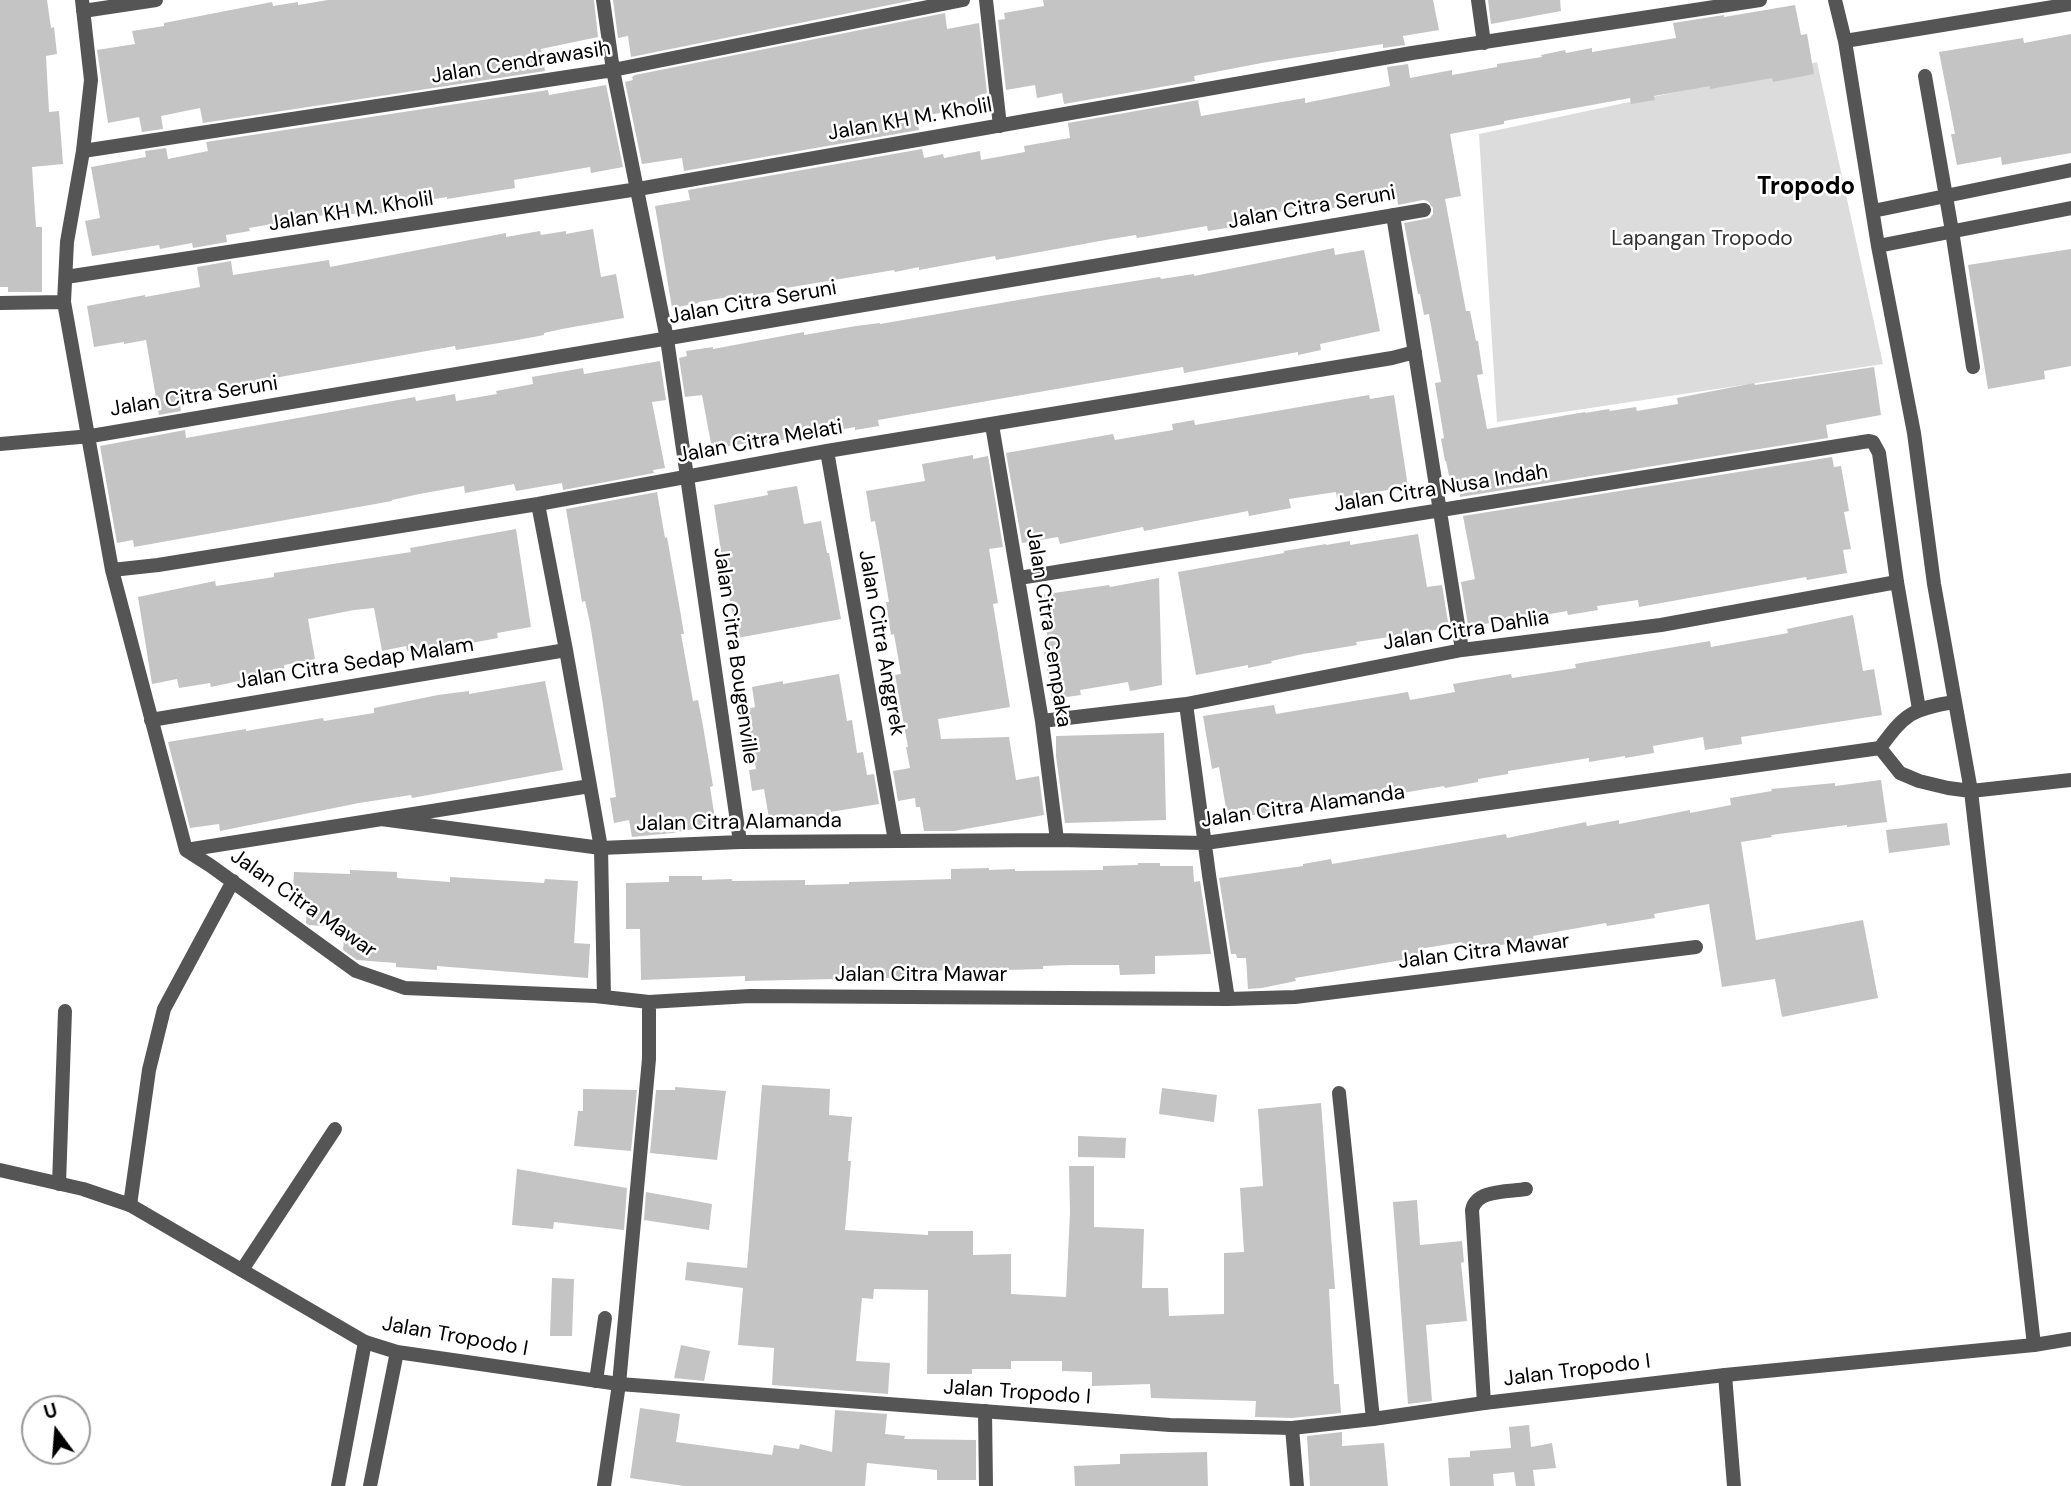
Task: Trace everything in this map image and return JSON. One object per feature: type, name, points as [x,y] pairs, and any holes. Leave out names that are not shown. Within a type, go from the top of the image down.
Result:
[{"type":"street","points":[[156,0],[82,6],[91,80],[83,151],[67,242],[64,302],[112,570],[186,850],[590,786]]},
{"type":"street","name":"Jalan Citra Bougenville","points":[[603,0],[613,70],[667,339],[740,842]]},
{"type":"street","name":"Jalan Cendrawasih","points":[[83,151],[613,70],[963,0]]},
{"type":"street","points":[[986,0],[1000,125]]},
{"type":"street","points":[[1478,0],[1484,43]]},
{"type":"street","name":"Jalan KH M. Kholil","points":[[66,277],[638,190],[1412,53],[1760,0]]},
{"type":"street","points":[[1835,0],[1845,41],[1878,246],[1914,433],[1934,584],[1971,791],[2034,1345]]},
{"type":"street","points":[[1845,41],[2071,4]]},
{"type":"street","points":[[1925,76],[1973,367]]},
{"type":"street","points":[[1873,211],[2071,170]]},
{"type":"street","points":[[1878,246],[2071,208]]},
{"type":"street","name":"Jalan Citra Seruni","points":[[0,444],[88,436],[1424,210]]},
{"type":"street","points":[[1394,215],[1462,650]]},
{"type":"street","points":[[0,303],[64,302]]},
{"type":"street","name":"Jalan Citra Melati","points":[[112,570],[538,504],[688,475],[1415,352]]},
{"type":"street","name":"Jalan Citra Cempaka","points":[[992,425],[1042,721],[1057,840]]},
{"type":"street","name":"Jalan Citra Nusa Indah","points":[[1019,578],[1869,441],[1873,442],[1879,453],[1897,582]]},
{"type":"street","name":"Jalan Citra Anggrek","points":[[827,451],[895,841]]},
{"type":"street","points":[[538,504],[600,848],[604,997]]},
{"type":"street","points":[[1897,582],[1919,709]]},
{"type":"street","name":"Jalan Citra Dahlia","points":[[1042,721],[1186,704],[1462,650],[1661,625],[1897,582]]},
{"type":"street","name":"Jalan Citra Sedap Malam","points":[[151,720],[566,650]]},
{"type":"street","points":[[1954,702],[1919,709],[1900,721],[1880,748],[1900,773],[1919,781],[1971,791],[2071,780]]},
{"type":"street","points":[[1186,704],[1228,999]]},
{"type":"street","name":"Jalan Citra Alamanda","points":[[381,819],[600,848],[740,842],[1057,840],[1205,843],[1880,748]]},
{"type":"street","name":"Jalan Citra Mawar","points":[[186,850],[356,971],[405,988],[604,997],[649,1002],[750,996],[1228,999],[1295,997],[1696,947]]},
{"type":"street","points":[[130,1205],[149,1070],[164,1009],[233,881]]},
{"type":"street","points":[[604,1486],[619,1384],[649,1059],[649,1002]]},
{"type":"street","points":[[59,1184],[65,1011]]},
{"type":"street","points":[[1339,1093],[1373,1419]]},
{"type":"street","points":[[242,1270],[335,1129]]},
{"type":"street","name":"Jalan Tropodo I","points":[[0,1170],[83,1189],[130,1205],[365,1342],[397,1352],[619,1384],[1170,1425],[1292,1428],[1725,1375],[2034,1345],[2071,1339]]},
{"type":"street","points":[[1484,1403],[1474,1203],[1482,1196],[1526,1189]]},
{"type":"street","points":[[596,1381],[605,1318]]},
{"type":"street","points":[[338,1486],[365,1342]]},
{"type":"street","points":[[370,1486],[397,1352]]},
{"type":"street","points":[[1725,1375],[1734,1486]]},
{"type":"street","points":[[985,1411],[986,1486]]},
{"type":"street","points":[[1292,1428],[1297,1486]]},
{"type":"green space","name":"Lapangan Tropodo","points":[[1817,62],[1883,364],[1497,422],[1479,134]]},
{"type":"building","points":[[0,0],[47,0],[51,28],[54,27],[57,54],[46,56],[49,112],[59,111],[63,164],[32,167],[36,227],[42,227],[42,292],[8,292],[8,287],[0,287]]},
{"type":"building","points":[[328,0],[594,0],[598,37],[541,49],[545,71],[203,123],[200,108],[161,116],[163,129],[142,132],[139,117],[108,123],[97,50],[135,44],[132,31],[164,26],[164,23],[272,2],[273,6]]},
{"type":"building","points":[[613,0],[914,0],[631,57],[628,36],[618,38]]},
{"type":"building","points":[[1043,0],[1433,0],[1439,30],[1403,36],[1405,45],[1383,48],[1383,44],[1267,62],[1194,76],[1195,81],[1064,104],[1062,93],[1037,98],[1035,85],[1006,90],[998,20],[1005,19],[1004,13],[1044,6]]},
{"type":"building","points":[[1488,0],[1560,0],[1561,11],[1491,24]]},
{"type":"building","points":[[1795,5],[1801,35],[1807,34],[1814,74],[1773,82],[1772,78],[1710,89],[1710,86],[1654,96],[1655,100],[1631,104],[1630,98],[1504,121],[1504,124],[1450,134],[1461,196],[1445,199],[1466,311],[1470,311],[1478,341],[1483,374],[1477,375],[1487,429],[1609,409],[1636,407],[1637,411],[1678,404],[1677,398],[1754,383],[1755,385],[1874,367],[1881,415],[1826,425],[1828,438],[1460,497],[1459,489],[1452,490],[1445,461],[1435,383],[1441,382],[1429,314],[1424,315],[1418,294],[1404,223],[1430,218],[1433,208],[1428,201],[1423,200],[1398,205],[1397,197],[1309,212],[1308,209],[1300,211],[1299,208],[1243,218],[1244,225],[1208,231],[1207,226],[1137,238],[1136,235],[996,260],[995,256],[919,270],[919,267],[895,272],[894,270],[672,308],[655,206],[690,200],[688,190],[922,149],[924,158],[943,154],[944,158],[980,151],[981,160],[1025,152],[1024,146],[1070,138],[1068,123],[1198,100],[1201,116],[1305,98],[1305,103],[1390,86],[1387,67],[1408,64],[1410,78],[1452,70],[1452,75],[1565,50],[1566,53],[1592,48],[1592,52],[1676,38],[1673,23]]},
{"type":"building","points":[[945,13],[947,29],[979,23],[987,93],[979,95],[981,106],[917,117],[919,130],[684,171],[682,158],[642,164],[625,82],[633,80],[635,75]]},
{"type":"building","points":[[2071,34],[2071,153],[2002,165],[2001,157],[1957,165],[1951,134],[1955,134],[1939,52],[2023,38],[2024,43]]},
{"type":"building","points":[[606,85],[623,167],[591,173],[590,167],[514,180],[515,188],[396,205],[397,210],[371,215],[370,211],[330,218],[330,214],[249,228],[250,231],[226,235],[227,242],[193,248],[192,243],[160,249],[159,245],[92,256],[85,221],[100,218],[91,167],[146,157],[145,151],[166,148],[168,159],[208,151],[206,142],[548,90],[549,95]]},
{"type":"building","points":[[593,229],[601,277],[616,274],[624,318],[512,341],[456,350],[455,346],[263,380],[264,382],[179,398],[181,411],[159,415],[146,340],[94,347],[87,306],[200,287],[197,267],[231,261],[233,275],[329,260],[330,267],[506,233],[506,237],[540,231],[541,235]]},
{"type":"building","points":[[1334,248],[1335,255],[1364,250],[1380,331],[1320,344],[1321,350],[1184,373],[1183,367],[878,420],[879,426],[855,430],[855,427],[749,446],[748,443],[712,449],[702,395],[685,397],[679,358],[687,356],[686,351],[713,349],[804,332],[804,335],[880,324],[1160,277],[1194,276]]},
{"type":"building","points":[[2071,249],[2071,366],[2044,371],[2045,379],[1988,389],[1968,265]]},
{"type":"building","points":[[660,361],[666,400],[652,402],[665,468],[653,470],[654,473],[563,490],[562,483],[516,491],[514,484],[465,493],[464,486],[134,547],[133,540],[117,543],[100,446],[185,430],[186,438],[415,397],[416,401],[455,394],[456,401],[533,384],[532,377],[583,368],[584,374]]},
{"type":"building","points":[[1369,395],[1370,399],[1394,395],[1408,487],[1337,498],[1336,492],[1289,499],[1291,508],[1249,516],[1248,511],[1144,531],[1143,527],[1060,544],[1058,537],[1022,543],[1006,453],[1113,434],[1115,440],[1173,430],[1172,424],[1194,420],[1195,425]]},
{"type":"building","points":[[973,455],[973,459],[988,456],[1003,547],[989,549],[998,603],[993,604],[1010,707],[938,719],[941,739],[1009,737],[1016,780],[1039,776],[1044,815],[954,831],[924,831],[920,807],[916,807],[915,798],[898,801],[893,771],[910,768],[895,675],[901,674],[894,634],[891,635],[886,602],[889,602],[875,521],[871,522],[866,491],[925,481],[922,464]]},
{"type":"building","points":[[1832,457],[1834,467],[1841,466],[1849,511],[1844,512],[1851,549],[1843,550],[1847,573],[1807,580],[1806,577],[1639,607],[1638,600],[1597,606],[1598,610],[1568,615],[1567,611],[1527,618],[1528,621],[1505,625],[1504,620],[1471,627],[1468,625],[1461,582],[1475,579],[1463,516]]},
{"type":"building","points":[[797,486],[804,524],[821,521],[841,619],[737,638],[714,505],[768,495],[767,491]]},
{"type":"building","points":[[657,492],[680,610],[684,634],[681,634],[693,701],[698,700],[703,726],[713,786],[710,787],[716,825],[632,837],[629,820],[614,823],[610,798],[616,797],[603,705],[590,623],[585,601],[582,602],[566,509]]},
{"type":"building","points":[[516,529],[531,627],[497,633],[498,638],[433,650],[432,646],[407,651],[406,646],[382,651],[374,608],[354,610],[308,619],[315,659],[284,665],[284,671],[211,687],[210,683],[179,688],[177,679],[152,684],[138,597],[215,581],[216,586],[274,577],[274,573],[411,552],[410,548]]},
{"type":"building","points":[[1418,534],[1427,587],[1442,585],[1449,628],[1356,642],[1357,645],[1303,654],[1248,668],[1248,665],[1196,675],[1178,572],[1326,544],[1350,541],[1350,545]]},
{"type":"building","points":[[1159,578],[1162,685],[1130,691],[1128,682],[1080,690],[1081,695],[1052,699],[1044,652],[1050,651],[1040,595]]},
{"type":"building","points":[[1853,615],[1863,671],[1874,669],[1882,715],[1741,737],[1742,744],[1705,750],[1703,737],[1653,746],[1654,753],[1589,762],[1589,758],[1508,771],[1508,774],[1445,788],[1372,796],[1228,820],[1219,767],[1212,769],[1203,716],[1274,705],[1276,714],[1408,692],[1410,700],[1455,692],[1453,684],[1511,674],[1512,678],[1576,668],[1575,664],[1710,641],[1711,647],[1788,633],[1787,629]]},
{"type":"building","points":[[839,674],[847,721],[852,720],[857,753],[863,752],[867,775],[874,774],[879,804],[830,812],[832,820],[771,830],[764,789],[752,791],[749,770],[756,769],[746,709],[755,707],[752,687]]},
{"type":"building","points":[[545,681],[563,770],[412,798],[411,795],[359,803],[220,831],[219,824],[190,828],[168,742],[323,718],[324,721],[374,713],[374,708],[438,695],[469,691],[469,694]]},
{"type":"building","points":[[1164,733],[1166,820],[1065,823],[1056,736]]},
{"type":"building","points":[[1881,780],[1887,822],[1771,835],[1772,837],[1741,842],[1756,940],[1863,920],[1878,998],[1782,1017],[1775,979],[1722,987],[1709,904],[1654,914],[1655,918],[1607,926],[1606,923],[1533,936],[1534,940],[1463,948],[1462,942],[1419,949],[1420,957],[1295,978],[1296,981],[1262,988],[1248,989],[1246,958],[1237,958],[1236,954],[1231,954],[1219,878],[1303,866],[1331,859],[1332,864],[1506,834],[1507,838],[1586,822],[1587,826],[1619,820],[1619,824],[1690,810],[1690,813],[1731,805],[1730,798],[1772,791],[1771,789],[1835,783],[1835,786]]},
{"type":"building","points":[[1947,823],[1950,845],[1889,853],[1886,830]]},
{"type":"building","points":[[1138,863],[1193,866],[1194,882],[1200,881],[1211,954],[1155,956],[1155,974],[1120,975],[1119,965],[1070,965],[1043,966],[1043,969],[924,971],[924,977],[745,981],[745,976],[641,980],[640,929],[626,929],[626,883],[669,882],[669,876],[702,876],[702,880],[732,881],[805,880],[805,885],[849,884],[951,879],[951,869],[1103,870],[1103,866]]},
{"type":"building","points":[[350,870],[397,872],[397,878],[450,882],[450,877],[544,883],[545,879],[578,881],[574,943],[590,944],[588,978],[437,966],[437,970],[396,967],[396,963],[357,960],[343,950],[345,928],[309,925],[306,923],[307,904],[292,903],[294,872],[350,874]]},
{"type":"building","points":[[762,1085],[830,1089],[829,1115],[852,1117],[845,1230],[928,1235],[928,1231],[973,1231],[973,1255],[1011,1254],[1011,1294],[1066,1297],[1069,1166],[1094,1166],[1094,1227],[1144,1229],[1142,1288],[1168,1288],[1169,1316],[1224,1314],[1224,1253],[1244,1252],[1240,1188],[1263,1186],[1258,1109],[1321,1103],[1335,1289],[1329,1289],[1334,1384],[1339,1384],[1341,1413],[1292,1418],[1255,1417],[1256,1401],[1151,1398],[1150,1384],[1092,1386],[1092,1372],[1062,1371],[1062,1361],[1011,1361],[1011,1369],[972,1369],[972,1374],[927,1374],[928,1290],[874,1289],[873,1299],[862,1298],[856,1361],[890,1363],[888,1394],[772,1385],[774,1348],[738,1345],[743,1288],[685,1280],[687,1262],[747,1268]]},
{"type":"building","points":[[675,1087],[726,1091],[717,1160],[650,1153],[656,1090],[675,1090]]},
{"type":"building","points":[[1162,1088],[1217,1095],[1214,1122],[1159,1114]]},
{"type":"building","points":[[583,1089],[637,1090],[631,1151],[574,1146],[578,1111],[583,1111]]},
{"type":"building","points":[[1078,1136],[1126,1138],[1125,1158],[1078,1157]]},
{"type":"building","points":[[517,1169],[627,1188],[624,1230],[554,1222],[553,1229],[512,1225]]},
{"type":"building","points":[[646,1192],[712,1204],[709,1230],[644,1220]]},
{"type":"building","points":[[1417,1200],[1420,1245],[1462,1241],[1464,1262],[1461,1263],[1467,1321],[1426,1325],[1432,1401],[1408,1404],[1393,1202]]},
{"type":"building","points":[[552,1278],[574,1279],[572,1336],[550,1336]]},
{"type":"building","points":[[681,1345],[710,1351],[704,1381],[674,1378]]},
{"type":"building","points":[[640,1408],[680,1414],[676,1442],[772,1455],[774,1445],[799,1449],[800,1444],[832,1452],[835,1410],[887,1414],[885,1434],[905,1436],[904,1439],[976,1440],[976,1480],[937,1480],[937,1470],[867,1463],[865,1486],[684,1486],[630,1478]]},
{"type":"building","points":[[1529,1425],[1531,1447],[1552,1443],[1556,1468],[1533,1470],[1535,1486],[1516,1486],[1514,1472],[1493,1474],[1494,1486],[1450,1486],[1448,1458],[1470,1457],[1470,1451],[1511,1448],[1509,1427]]},
{"type":"building","points":[[1342,1432],[1342,1446],[1384,1443],[1388,1486],[1310,1486],[1307,1436]]},
{"type":"building","points":[[1207,1452],[1208,1486],[1075,1486],[1074,1466],[1120,1464],[1120,1454]]},
{"type":"district","name":"Tropodo","points":[[1806,188]]}]
